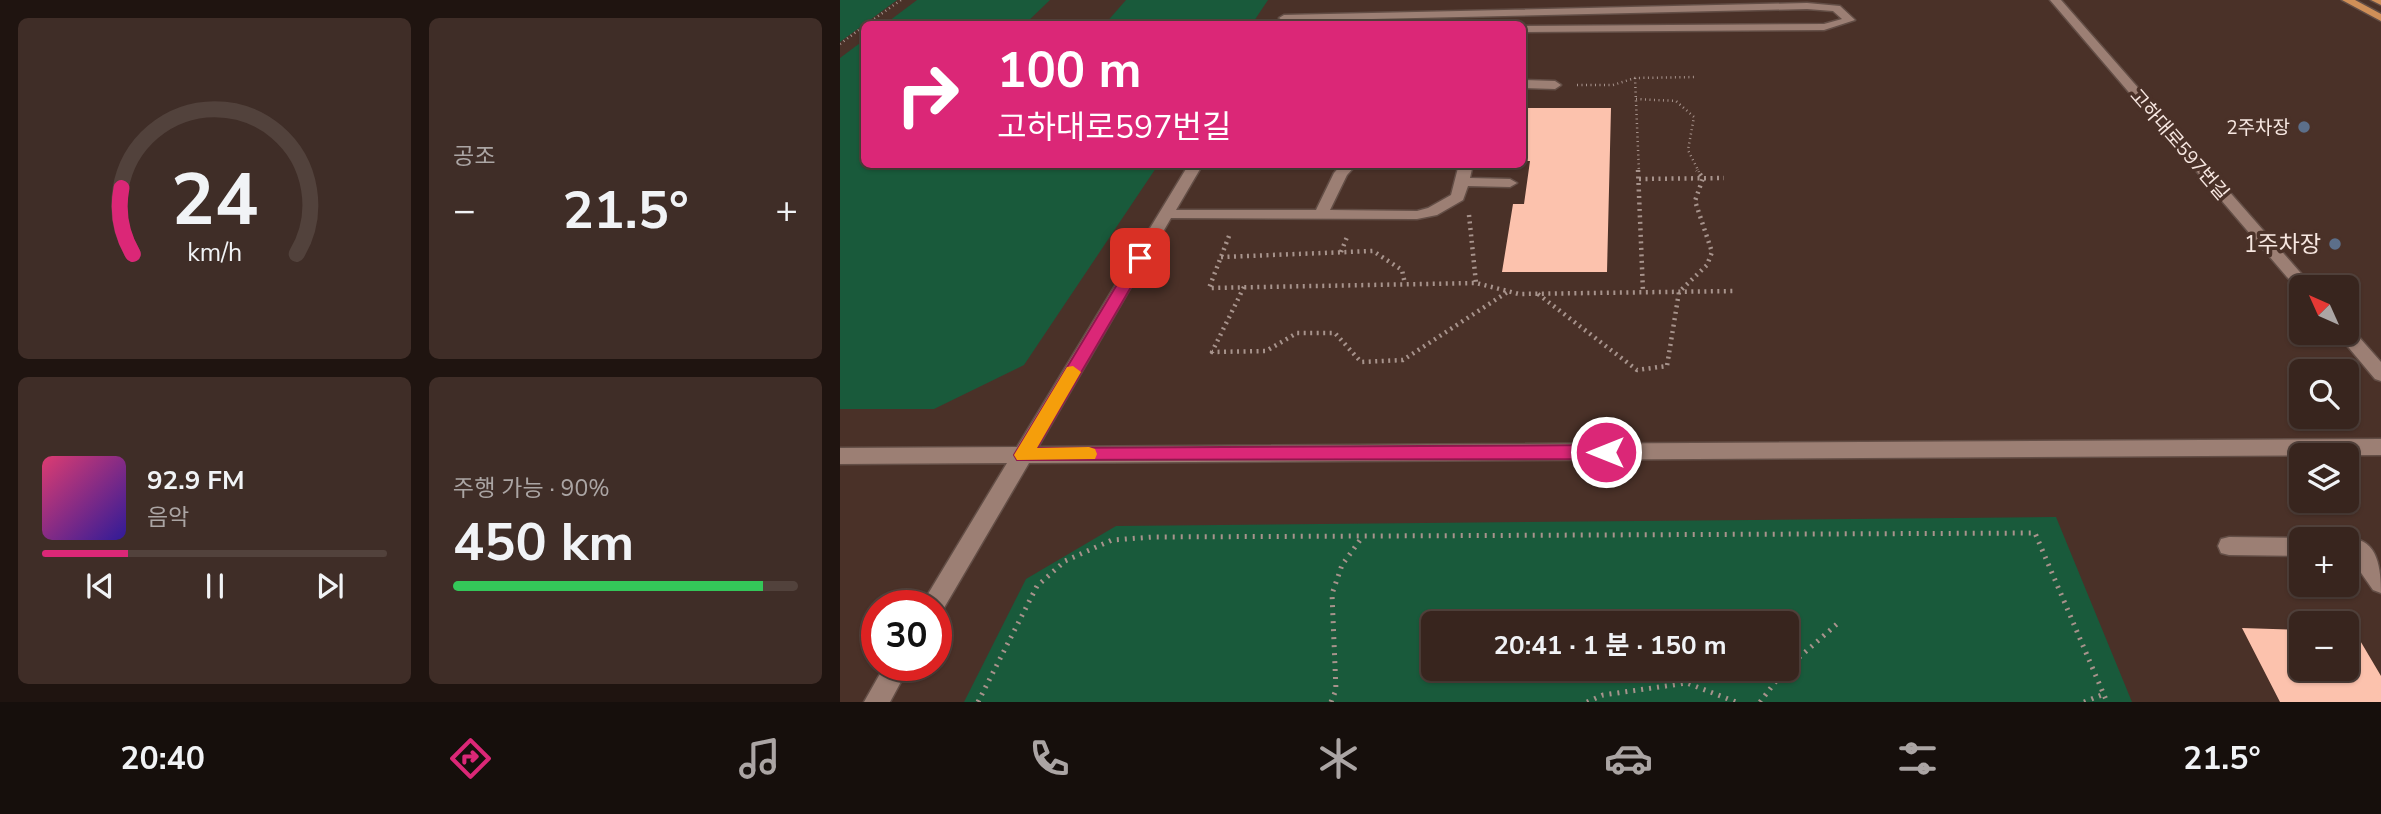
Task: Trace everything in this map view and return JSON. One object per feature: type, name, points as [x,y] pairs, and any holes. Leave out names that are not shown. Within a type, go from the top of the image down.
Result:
[{"type":"main road","points":[[2347,0],[2381,18]]},
{"type":"main road","points":[[2376,0],[2381,2]]},
{"type":"street","name":"고하대로597번길","points":[[2055,0],[2295,275]]},
{"type":"street","points":[[1284,17],[1361,18],[1407,13],[1807,6],[1836,8],[1850,20],[1824,27],[1526,29]]},
{"type":"street","points":[[1361,18],[1375,21]]},
{"type":"street","points":[[1526,84],[1555,85]]},
{"type":"street","points":[[943,590],[1194,168]]},
{"type":"street","points":[[1320,216],[1346,168]]},
{"type":"street","points":[[1460,190],[1465,168]]},
{"type":"street","points":[[1167,214],[1416,215],[1432,212],[1460,190],[1510,183]]},
{"type":"street","points":[[2356,345],[2381,374]]},
{"type":"street","points":[[840,456],[2381,447]]},
{"type":"street","points":[[2229,546],[2289,547]]},
{"type":"street","points":[[2359,552],[2381,583]]},
{"type":"street","points":[[876,702],[888,681]]},
{"type":"path","points":[[872,21],[901,0]]},
{"type":"path","points":[[840,44],[861,29]]},
{"type":"path","points":[[1555,85],[1613,85],[1635,78],[1697,77]]},
{"type":"path","points":[[1635,78],[1643,292]]},
{"type":"path","points":[[1636,99],[1676,101],[1694,117],[1695,126],[1688,142],[1691,159],[1703,178]]},
{"type":"path","points":[[1537,294],[1637,370],[1667,366],[1679,292],[1707,265],[1712,252],[1695,201],[1703,178]]},
{"type":"path","points":[[1639,179],[1724,178]]},
{"type":"path","points":[[1460,190],[1471,218],[1476,283]]},
{"type":"path","points":[[1237,216],[1209,288],[1476,283],[1537,294],[1735,291]]},
{"type":"path","points":[[1221,257],[1373,251],[1402,270],[1405,284]]},
{"type":"path","points":[[1244,287],[1212,352],[1266,351],[1297,333],[1335,333],[1361,362],[1403,360],[1509,291]]},
{"type":"path","points":[[978,702],[1037,586],[1065,561],[1112,540],[1153,537],[2035,533],[2103,698],[2107,702]]},
{"type":"path","points":[[1331,702],[1336,690],[1332,594],[1342,565],[1363,536]]},
{"type":"path","points":[[1799,657],[1837,624]]},
{"type":"path","points":[[1760,702],[1776,681]]},
{"type":"path","points":[[1587,702],[1602,695],[1687,683],[1736,702]]},
{"type":"path","points":[[2084,702],[2103,698]]},
{"type":"green space","points":[[840,0],[897,0],[868,21],[861,21],[861,27],[840,42]]},
{"type":"green space","points":[[917,0],[1050,0],[1028,21],[889,21]]},
{"type":"green space","points":[[1126,0],[1268,0],[1254,21],[1108,21]]},
{"type":"green space","points":[[861,42],[861,168],[1156,168],[1024,365],[934,409],[840,409],[840,58]]},
{"type":"green space","points":[[2056,517],[2132,702],[964,702],[1026,579],[1116,526]]},
{"type":"building","points":[[1527,108],[1611,108],[1607,272],[1502,272],[1513,204],[1524,204],[1530,161],[1526,161]]},
{"type":"building","points":[[2242,628],[2289,630],[2289,681],[2359,681],[2359,639],[2381,676],[2381,702],[2280,702]]},
{"type":"slow traffic","points":[[1073,372],[1023,455],[1089,454]]},
{"type":"place","name":"2주차장","points":[[2304,127]]},
{"type":"place","name":"1주차장","points":[[2335,244]]},
{"type":"route","points":[[1140,258],[1023,455],[1606,452]]}]
